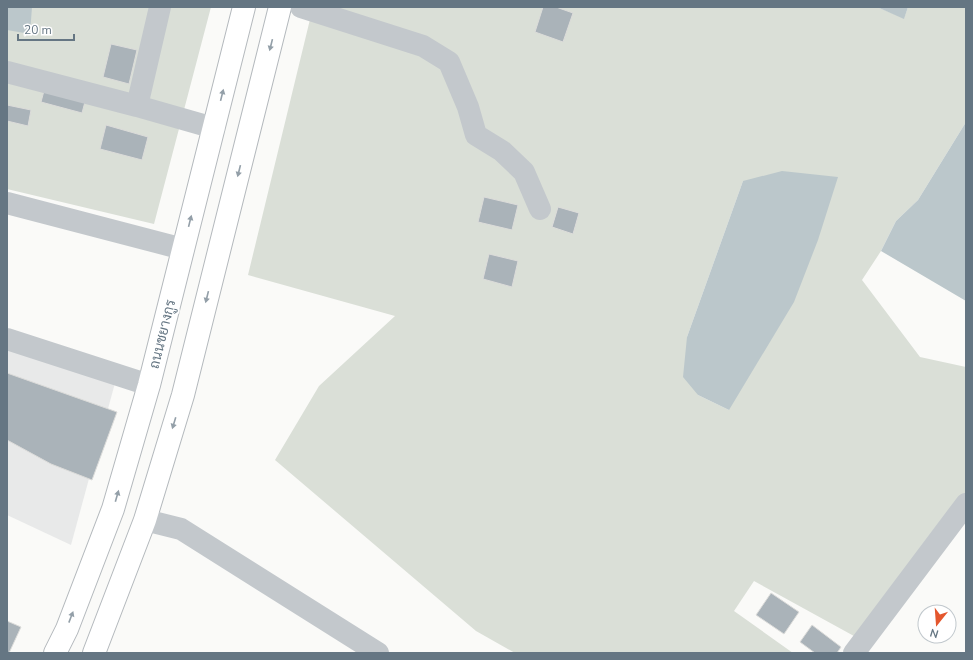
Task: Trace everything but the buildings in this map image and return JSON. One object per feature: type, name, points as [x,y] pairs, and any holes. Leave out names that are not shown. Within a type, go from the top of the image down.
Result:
[{"type":"highway","name":"ถนนชยางกูร","points":[[56,653],[67,629],[113,509],[149,385],[244,7]]},
{"type":"highway","points":[[94,653],[145,520],[183,395],[280,7]]},
{"type":"street","points":[[137,106],[160,7]]},
{"type":"street","points":[[300,7],[423,46],[449,62],[468,107],[476,135],[502,150],[524,172],[540,209]]},
{"type":"street","points":[[7,72],[214,128]]},
{"type":"street","points":[[7,203],[183,249]]},
{"type":"street","points":[[7,339],[149,385]]},
{"type":"street","points":[[854,653],[966,504]]},
{"type":"street","points":[[145,520],[181,529],[378,653]]},
{"type":"shaded area","points":[[7,7],[211,7],[154,224],[7,189]]},
{"type":"shaded area","points":[[7,7],[32,7],[30,34],[7,30]]},
{"type":"shaded area","points":[[313,7],[877,7],[904,18],[908,7],[966,7],[966,122],[918,200],[896,221],[881,251],[862,280],[920,357],[966,367],[966,504],[863,641],[754,581],[734,611],[793,653],[515,653],[476,631],[275,460],[319,386],[395,316],[248,275]],"holes":[[[743,181],[729,410],[698,395],[687,337]],[[558,207],[579,213],[573,233],[552,227]]]},
{"type":"shaded area","points":[[877,7],[908,7],[904,19]]},
{"type":"shaded area","points":[[966,122],[966,301],[881,251],[896,221],[918,200]]},
{"type":"shaded area","points":[[782,171],[838,177],[818,240],[794,302],[729,410],[698,395],[683,377],[687,337],[743,181]]},
{"type":"shaded area","points":[[7,339],[115,383],[71,545],[7,515]]}]
